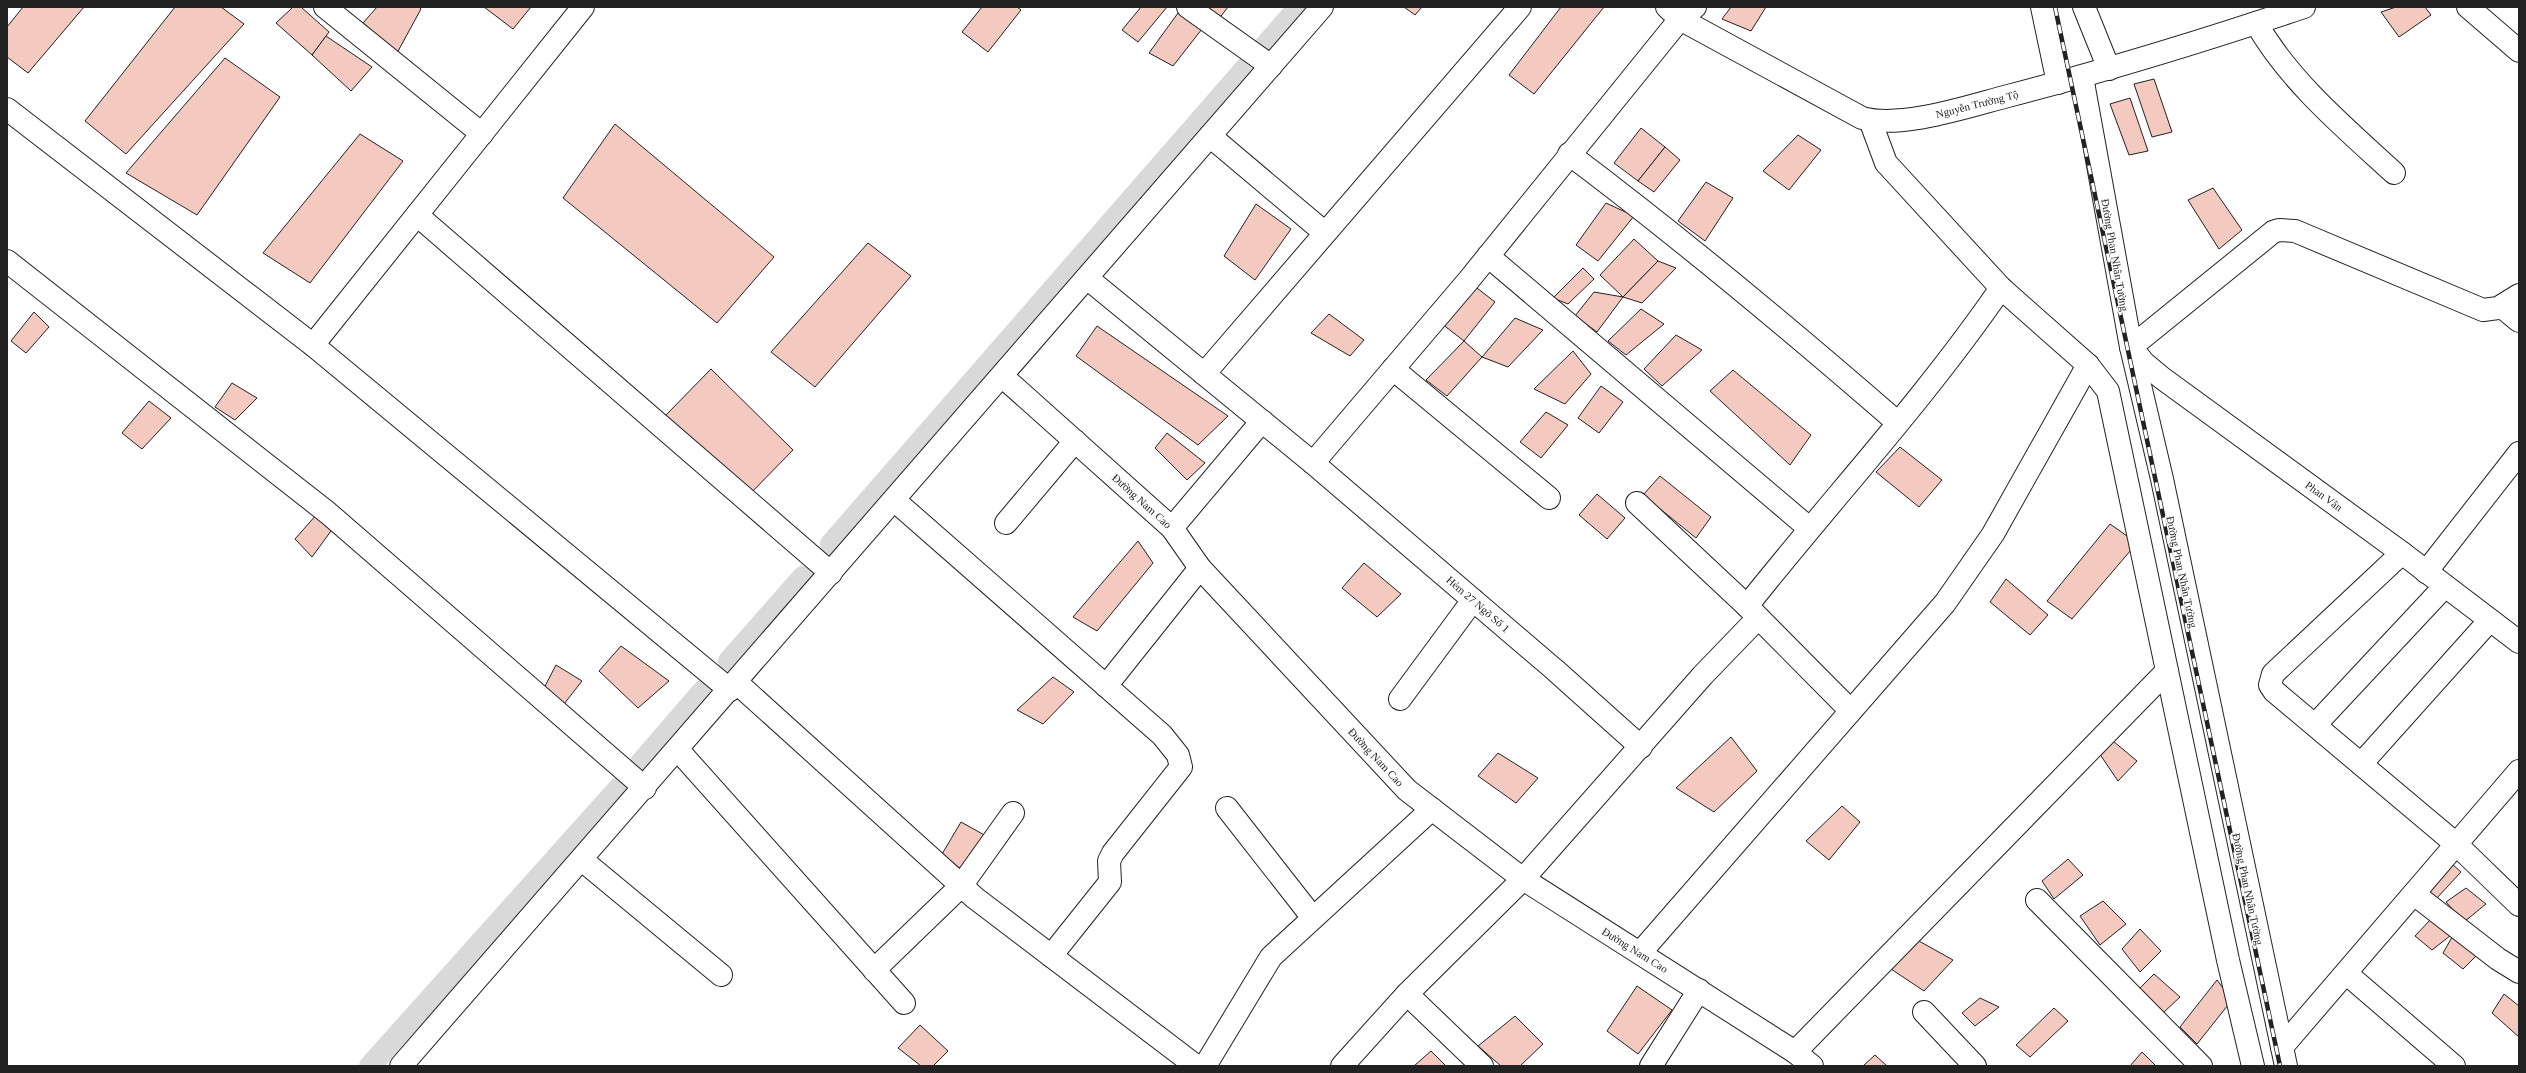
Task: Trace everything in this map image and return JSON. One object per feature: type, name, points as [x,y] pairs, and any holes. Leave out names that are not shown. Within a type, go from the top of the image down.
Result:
[{"type":"street","points":[[325,7],[482,134]]},
{"type":"street","points":[[313,345],[583,7]]},
{"type":"street","points":[[1188,7],[1271,66]]},
{"type":"street","points":[[402,1066],[1322,7]]},
{"type":"street","points":[[1204,374],[1520,7]]},
{"type":"street","points":[[2042,7],[2058,83]]},
{"type":"street","points":[[2084,7],[2109,69]]},
{"type":"street","name":"Nguyễn Trường Tộ","points":[[1681,11],[1870,120],[1900,119],[1942,113],[2082,77],[2304,7]]},
{"type":"street","points":[[2468,7],[2519,51]]},
{"type":"street","points":[[1314,463],[1488,256],[1681,11]]},
{"type":"street","points":[[2256,23],[2268,45],[2302,86],[2394,173]]},
{"type":"street","name":"Đường Phan Nhân Tường","points":[[2082,77],[2131,347],[2162,479],[2284,1056]]},
{"type":"street","points":[[7,109],[313,345],[733,686],[961,886],[1194,1065],[1271,957],[1432,809]]},
{"type":"street","points":[[1870,120],[1886,163],[2001,288],[2088,365],[2102,380],[2112,406],[2226,952],[2253,1066]]},
{"type":"street","points":[[1210,136],[1325,233]]},
{"type":"street","points":[[1569,154],[1654,218],[1748,294],[1898,423]]},
{"type":"street","points":[[417,215],[831,573]]},
{"type":"street","points":[[2131,347],[2273,232],[2279,230],[2295,231],[2483,310],[2510,301],[2519,322]]},
{"type":"street","points":[[1488,256],[1809,528]]},
{"type":"street","points":[[7,261],[328,513],[645,788]]},
{"type":"street","name":"Hẻm 27 Ngõ Số 1","points":[[1087,278],[1314,463],[1641,747]]},
{"type":"street","points":[[1342,1066],[1407,994],[1523,879],[1641,747],[1753,612],[1809,528],[1960,348],[2001,288]]},
{"type":"street","name":"Phan Vân","points":[[2131,347],[2144,363],[2162,378],[2402,553],[2519,642]]},
{"type":"street","points":[[1640,953],[1850,710],[1950,597],[1993,534],[2088,365]]},
{"type":"street","points":[[1393,369],[1549,498]]},
{"type":"street","name":"Đường Nam Cao","points":[[1002,376],[1172,528],[1200,568],[1407,790],[1523,879],[1795,1052],[1812,1066]]},
{"type":"street","points":[[1172,528],[1262,421]]},
{"type":"street","points":[[1006,523],[1075,441]]},
{"type":"street","points":[[2426,572],[2519,453]]},
{"type":"street","points":[[894,500],[1162,735],[1178,755],[1181,768],[1113,853],[1109,861],[1110,882],[1051,956]]},
{"type":"street","points":[[1637,503],[1753,612],[1850,710]]},
{"type":"street","points":[[2402,553],[2273,674],[2270,685],[2274,691],[2456,844],[2519,905]]},
{"type":"street","points":[[1106,686],[1200,568]]},
{"type":"street","points":[[2315,725],[2445,586]]},
{"type":"street","points":[[1400,699],[1473,600]]},
{"type":"street","points":[[2361,764],[2490,620]]},
{"type":"street","points":[[1795,1052],[2167,671]]},
{"type":"street","points":[[678,750],[904,1003]]},
{"type":"street","points":[[2284,1056],[2347,974],[2519,771]]},
{"type":"street","points":[[1227,808],[1313,918]]},
{"type":"street","points":[[874,970],[961,886],[1013,813]]},
{"type":"street","points":[[582,860],[721,975]]},
{"type":"street","points":[[2414,894],[2498,959],[2519,972]]},
{"type":"street","points":[[2037,900],[2201,1066]]},
{"type":"street","points":[[2347,974],[2454,1066]]},
{"type":"street","points":[[1651,1066],[1698,990]]},
{"type":"street","points":[[1407,994],[1482,1066]]},
{"type":"street","points":[[1924,1012],[1975,1066]]},
{"type":"building","points":[[23,7],[84,7],[28,73],[7,57],[7,27]]},
{"type":"building","points":[[175,7],[221,7],[244,24],[126,154],[85,121]]},
{"type":"building","points":[[293,7],[301,7],[329,32],[312,55],[276,23]]},
{"type":"building","points":[[377,7],[419,7],[421,9],[397,53],[363,23]]},
{"type":"building","points":[[484,7],[531,7],[513,29]]},
{"type":"building","points":[[982,7],[1017,7],[1021,10],[988,52],[962,32]]},
{"type":"building","points":[[1141,7],[1167,7],[1138,42],[1122,30]]},
{"type":"building","points":[[1202,7],[1228,7],[1218,20]]},
{"type":"building","points":[[1404,7],[1422,7],[1415,15]]},
{"type":"building","points":[[1561,7],[1604,7],[1534,94],[1509,75]]},
{"type":"building","points":[[1731,7],[1766,7],[1751,31],[1722,19]]},
{"type":"building","points":[[2396,7],[2425,7],[2431,15],[2399,37],[2381,12]]},
{"type":"building","points":[[1178,13],[1202,29],[1173,66],[1149,53]]},
{"type":"building","points":[[326,36],[372,67],[351,91],[312,55]]},
{"type":"building","points":[[225,58],[280,97],[197,215],[126,173]]},
{"type":"building","points":[[2154,79],[2172,132],[2152,137],[2134,84]]},
{"type":"building","points":[[2130,98],[2148,151],[2129,155],[2110,104]]},
{"type":"building","points":[[615,124],[774,257],[717,323],[563,198]]},
{"type":"building","points":[[1641,128],[1665,147],[1638,181],[1614,163]]},
{"type":"building","points":[[360,134],[403,161],[310,283],[263,253]]},
{"type":"building","points":[[1798,135],[1821,150],[1789,190],[1763,171]]},
{"type":"building","points":[[1665,147],[1680,160],[1654,192],[1638,181]]},
{"type":"building","points":[[1706,182],[1733,198],[1705,241],[1678,221]]},
{"type":"building","points":[[2213,188],[2242,230],[2219,249],[2188,200]]},
{"type":"building","points":[[1606,203],[1634,216],[1598,261],[1576,245]]},
{"type":"building","points":[[1256,204],[1291,229],[1255,280],[1224,256]]},
{"type":"building","points":[[1634,239],[1658,261],[1623,297],[1600,275]]},
{"type":"building","points":[[868,243],[911,276],[815,387],[771,352]]},
{"type":"building","points":[[1658,261],[1676,268],[1642,303],[1623,297]]},
{"type":"building","points":[[1583,268],[1594,279],[1568,304],[1553,298]]},
{"type":"building","points":[[1468,281],[1495,302],[1464,341],[1437,320]]},
{"type":"building","points":[[1594,292],[1623,297],[1597,332],[1575,316]]},
{"type":"building","points":[[1641,309],[1664,324],[1626,355],[1608,341]]},
{"type":"building","points":[[34,312],[49,327],[26,353],[11,341]]},
{"type":"building","points":[[1329,314],[1364,340],[1350,356],[1311,333]]},
{"type":"building","points":[[1515,318],[1543,330],[1508,367],[1482,357]]},
{"type":"building","points":[[1097,326],[1228,416],[1198,445],[1076,356]]},
{"type":"building","points":[[1676,335],[1702,350],[1662,386],[1644,369]]},
{"type":"building","points":[[1464,341],[1482,357],[1447,396],[1426,380]]},
{"type":"building","points":[[1573,351],[1591,374],[1565,404],[1534,389]]},
{"type":"building","points":[[711,369],[793,450],[747,497],[665,416]]},
{"type":"building","points":[[1733,370],[1811,435],[1790,465],[1710,391]]},
{"type":"building","points":[[232,383],[257,398],[235,420],[215,407]]},
{"type":"building","points":[[1601,386],[1623,402],[1599,433],[1578,418]]},
{"type":"building","points":[[149,401],[171,418],[142,449],[122,433]]},
{"type":"building","points":[[1546,412],[1568,425],[1541,458],[1520,442]]},
{"type":"building","points":[[1167,433],[1205,463],[1187,480],[1155,448]]},
{"type":"building","points":[[1900,447],[1942,480],[1919,507],[1876,472]]},
{"type":"building","points":[[1660,476],[1711,517],[1696,538],[1643,495]]},
{"type":"building","points":[[1597,494],[1625,518],[1607,539],[1579,515]]},
{"type":"building","points":[[317,514],[331,531],[312,557],[295,539]]},
{"type":"building","points":[[2110,524],[2137,543],[2072,619],[2047,601]]},
{"type":"building","points":[[1138,541],[1153,563],[1097,631],[1073,617]]},
{"type":"building","points":[[1364,563],[1401,594],[1377,617],[1342,588]]},
{"type":"building","points":[[2006,579],[2048,615],[2030,635],[1990,602]]},
{"type":"building","points":[[621,646],[669,681],[638,708],[599,671]]},
{"type":"building","points":[[556,665],[582,681],[564,704],[543,690]]},
{"type":"building","points":[[1053,677],[1074,692],[1043,724],[1017,710]]},
{"type":"building","points":[[1731,737],[1757,771],[1714,812],[1676,788]]},
{"type":"building","points":[[2113,741],[2137,761],[2118,781],[2099,753]]},
{"type":"building","points":[[1498,753],[1538,778],[1516,803],[1478,776]]},
{"type":"building","points":[[1842,806],[1860,822],[1829,860],[1806,841]]},
{"type":"building","points":[[961,822],[988,837],[962,870],[942,854]]},
{"type":"building","points":[[2068,859],[2083,875],[2054,899],[2042,881]]},
{"type":"building","points":[[2451,863],[2461,872],[2436,899],[2427,891]]},
{"type":"building","points":[[2466,888],[2486,904],[2464,922],[2446,902]]},
{"type":"building","points":[[2103,901],[2126,924],[2100,945],[2080,916]]},
{"type":"building","points":[[2432,918],[2455,932],[2432,950],[2415,936]]},
{"type":"building","points":[[2140,929],[2161,951],[2140,972],[2122,949]]},
{"type":"building","points":[[2455,932],[2481,951],[2463,969],[2443,953]]},
{"type":"building","points":[[1919,941],[1953,960],[1924,991],[1891,969]]},
{"type":"building","points":[[2154,974],[2180,997],[2163,1013],[2139,989]]},
{"type":"building","points":[[2217,980],[2232,1000],[2197,1044],[2180,1027]]},
{"type":"building","points":[[1637,986],[1672,1010],[1638,1054],[1607,1031]]},
{"type":"building","points":[[2504,994],[2519,1006],[2519,1037],[2492,1013]]},
{"type":"building","points":[[1980,998],[1999,1007],[1975,1026],[1962,1013]]},
{"type":"building","points":[[2054,1008],[2068,1021],[2030,1057],[2016,1045]]},
{"type":"building","points":[[1515,1016],[1543,1044],[1520,1066],[1501,1066],[1478,1046]]},
{"type":"building","points":[[920,1025],[948,1051],[933,1066],[921,1066],[898,1048]]},
{"type":"building","points":[[1431,1051],[1446,1066],[1414,1066]]},
{"type":"building","points":[[2142,1052],[2156,1066],[2130,1066]]},
{"type":"building","points":[[1875,1055],[1887,1066],[1863,1066]]},
{"type":"waterway","points":[[831,544],[1299,7]]},
{"type":"waterway","points":[[729,661],[803,577]]},
{"type":"waterway","points":[[640,764],[703,691]]},
{"type":"waterway","points":[[370,1066],[619,788]]},
{"type":"railway","points":[[2055,7],[2280,1066]]}]
